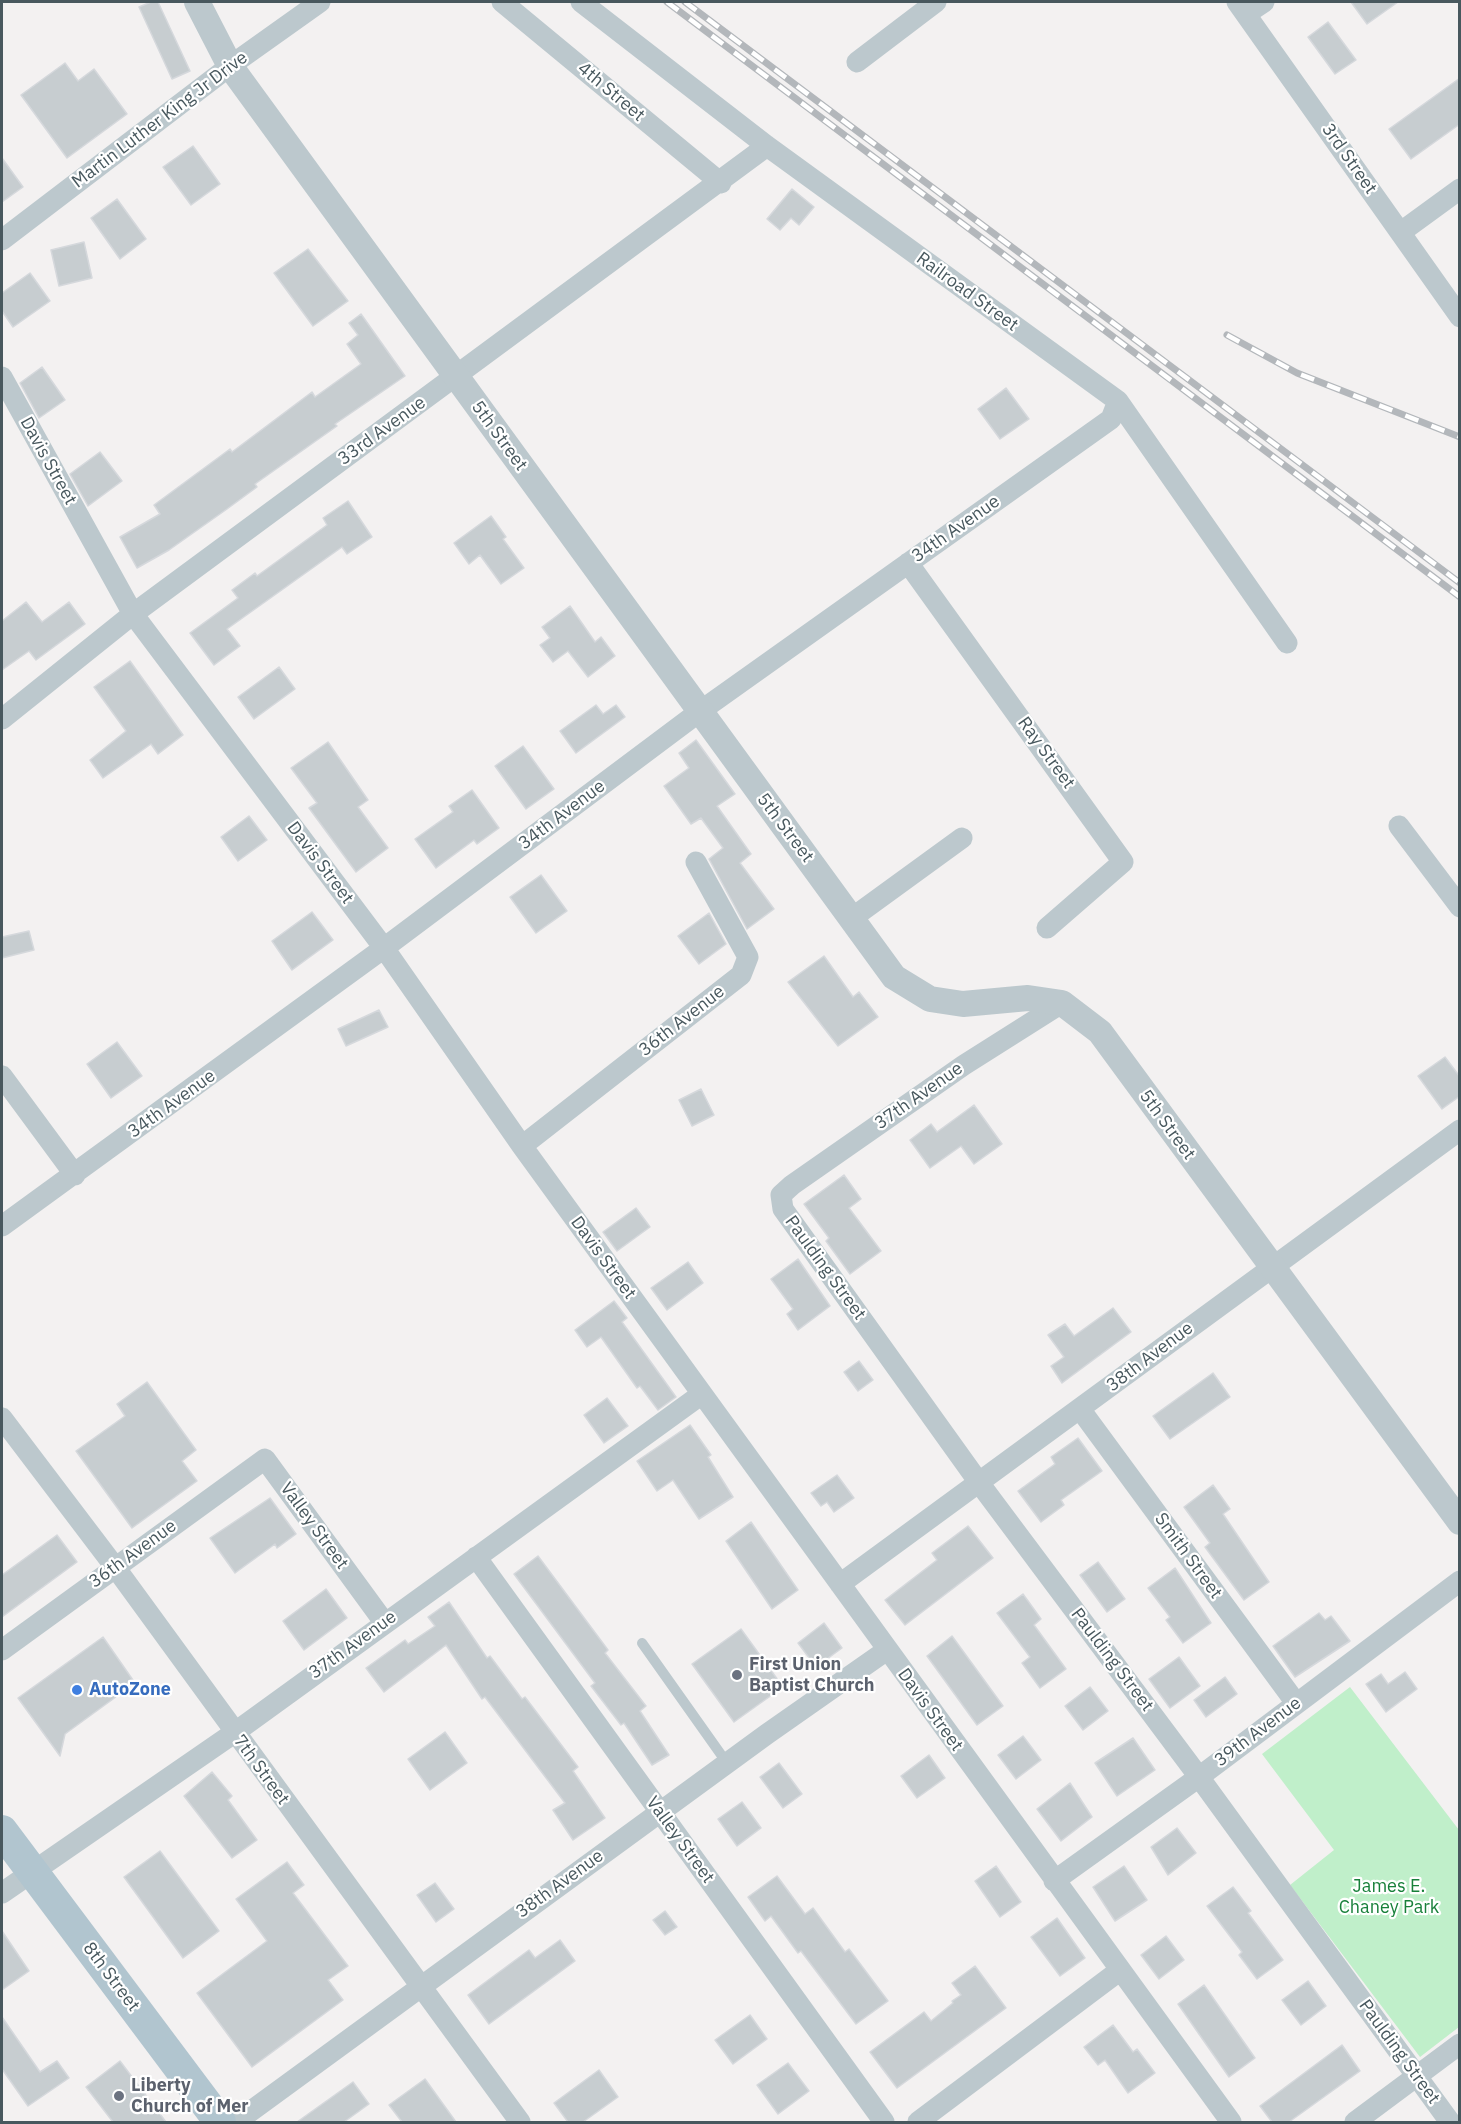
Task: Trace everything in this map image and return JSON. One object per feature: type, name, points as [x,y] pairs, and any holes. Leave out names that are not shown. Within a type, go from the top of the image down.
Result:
[{"type":"main road","name":"8th Street","points":[[2,1831],[220,2122]]},
{"type":"street","name":"5th Street","points":[[197,2],[230,66],[894,977],[930,999],[963,1004],[1028,998],[1062,1003],[1100,1032],[1270,1267],[1460,1522]]},
{"type":"street","name":"Martin Luther King Jr Drive","points":[[2,240],[230,66],[320,2]]},
{"type":"street","name":"4th Street","points":[[502,2],[721,183]]},
{"type":"street","name":"Railroad Street","points":[[581,2],[767,146],[1118,401],[1287,644]]},
{"type":"street","points":[[857,62],[936,2]]},
{"type":"street","points":[[1242,8],[1264,2]]},
{"type":"street","name":"3rd Street","points":[[1242,8],[1460,317]]},
{"type":"street","name":"33rd Avenue","points":[[2,719],[133,614],[721,183],[767,146]]},
{"type":"street","points":[[1401,232],[1460,189]]},
{"type":"street","name":"Davis Street","points":[[2,377],[133,614],[384,948],[522,1146],[1119,1971],[1232,2122]]},
{"type":"street","name":"34th Avenue","points":[[2,1227],[384,948],[699,712],[1112,419],[1118,401]]},
{"type":"street","name":"Ray Street","points":[[908,563],[1123,862],[1047,928]]},
{"type":"street","points":[[1399,826],[1460,907]]},
{"type":"street","points":[[852,918],[962,838]]},
{"type":"street","name":"36th Avenue","points":[[522,1146],[741,975],[748,957],[696,862]]},
{"type":"street","name":"37th Avenue","points":[[781,1195],[964,1065],[1062,1003]]},
{"type":"street","points":[[2,1077],[75,1175]]},
{"type":"street","name":"38th Avenue","points":[[840,1584],[980,1484],[1270,1267],[1460,1130]]},
{"type":"street","name":"Paulding Street","points":[[781,1195],[783,1209],[980,1484],[1199,1777],[1450,2122]]},
{"type":"street","name":"37th Avenue","points":[[2,1893],[31,1870],[234,1733],[384,1622],[702,1394]]},
{"type":"street","name":"Smith Street","points":[[1080,1409],[1296,1703]]},
{"type":"street","name":"7th Street","points":[[2,1418],[115,1567],[520,2122]]},
{"type":"street","name":"36th Avenue","points":[[2,1650],[265,1459]]},
{"type":"street","name":"Valley Street","points":[[265,1459],[384,1622]]},
{"type":"street","name":"Valley Street","points":[[476,1557],[884,2122]]},
{"type":"street","name":"39th Avenue","points":[[1054,1881],[1199,1777],[1460,1581]]},
{"type":"street","name":"38th Avenue","points":[[236,2122],[727,1762],[887,1650]]},
{"type":"street","points":[[918,2122],[1119,1971]]},
{"type":"street","points":[[1355,2122],[1460,2044]]},
{"type":"lane","points":[[642,1643],[727,1762]]},
{"type":"green space","name":"James E. Chaney Park","points":[[1350,1687],[1459,1830],[1459,2027],[1420,2057],[1290,1885],[1334,1850],[1262,1754]]},
{"type":"building","points":[[158,2],[190,71],[172,79],[139,7]]},
{"type":"building","points":[[1351,2],[1398,2],[1367,24]]},
{"type":"building","points":[[1328,22],[1356,60],[1335,74],[1308,37]]},
{"type":"building","points":[[65,63],[78,81],[94,69],[127,114],[67,158],[21,95]]},
{"type":"building","points":[[1460,78],[1460,124],[1411,159],[1389,129]]},
{"type":"building","points":[[193,146],[220,184],[191,205],[163,167]]},
{"type":"building","points":[[2,158],[23,187],[2,202]]},
{"type":"building","points":[[792,189],[814,207],[799,225],[791,218],[780,230],[767,219]]},
{"type":"building","points":[[117,199],[146,239],[120,259],[91,218]]},
{"type":"building","points":[[84,242],[92,278],[59,286],[51,250]]},
{"type":"building","points":[[308,249],[348,301],[313,326],[274,273]]},
{"type":"building","points":[[30,273],[50,301],[13,327],[2,311],[2,293]]},
{"type":"building","points":[[361,314],[405,376],[335,424],[337,426],[255,484],[257,487],[227,509],[169,550],[137,568],[120,537],[160,514],[154,505],[230,449],[232,452],[312,392],[315,397],[361,364],[347,344],[358,335],[349,323]]},
{"type":"building","points":[[42,367],[65,400],[39,418],[20,383]]},
{"type":"building","points":[[1006,388],[1029,419],[1000,439],[978,409]]},
{"type":"building","points":[[100,452],[122,481],[88,506],[70,474]]},
{"type":"building","points":[[348,501],[372,537],[347,554],[342,547],[227,629],[240,646],[214,665],[190,633],[238,598],[232,590],[255,573],[257,576],[327,525],[323,518]]},
{"type":"building","points":[[491,516],[506,537],[503,539],[524,568],[501,584],[480,555],[469,564],[454,543]]},
{"type":"building","points":[[26,602],[42,622],[69,602],[85,624],[36,660],[29,651],[2,670],[2,621]]},
{"type":"building","points":[[570,606],[595,642],[601,637],[615,656],[588,677],[568,651],[553,662],[540,645],[550,638],[542,627]]},
{"type":"building","points":[[130,661],[183,735],[158,754],[151,744],[103,778],[90,760],[126,731],[94,687]]},
{"type":"building","points":[[279,667],[295,689],[254,719],[238,697]]},
{"type":"building","points":[[596,705],[603,714],[616,705],[625,717],[576,753],[560,731]]},
{"type":"building","points":[[696,740],[735,794],[717,806],[751,854],[740,863],[774,909],[747,929],[709,859],[723,848],[701,818],[691,824],[664,786],[689,768],[679,753]]},
{"type":"building","points":[[328,742],[368,800],[358,807],[388,848],[356,872],[309,808],[317,803],[291,768]]},
{"type":"building","points":[[523,746],[554,789],[526,809],[495,766]]},
{"type":"building","points":[[472,790],[499,828],[477,844],[474,840],[436,868],[415,839],[453,812],[449,806]]},
{"type":"building","points":[[249,816],[267,840],[238,861],[221,837]]},
{"type":"building","points":[[541,875],[567,911],[536,933],[510,897]]},
{"type":"building","points":[[312,912],[333,940],[292,970],[272,941]]},
{"type":"building","points":[[709,913],[726,944],[699,964],[678,936]]},
{"type":"building","points":[[29,931],[34,950],[2,958],[2,937]]},
{"type":"building","points":[[824,956],[853,997],[859,992],[878,1017],[838,1046],[788,982]]},
{"type":"building","points":[[379,1010],[388,1027],[346,1046],[338,1029]]},
{"type":"building","points":[[117,1042],[142,1076],[111,1098],[87,1064]]},
{"type":"building","points":[[1445,1057],[1460,1077],[1460,1096],[1442,1109],[1418,1076]]},
{"type":"building","points":[[701,1089],[714,1115],[692,1126],[679,1100]]},
{"type":"building","points":[[974,1105],[1002,1144],[974,1164],[961,1146],[930,1168],[910,1140],[931,1124],[937,1132]]},
{"type":"building","points":[[844,1175],[861,1199],[849,1208],[881,1251],[850,1274],[826,1241],[829,1238],[804,1204]]},
{"type":"building","points":[[636,1208],[650,1227],[617,1251],[603,1232]]},
{"type":"building","points":[[798,1259],[830,1306],[798,1330],[787,1314],[793,1309],[771,1279]]},
{"type":"building","points":[[688,1262],[703,1283],[667,1310],[651,1288]]},
{"type":"building","points":[[614,1301],[627,1318],[622,1322],[676,1397],[658,1410],[640,1386],[637,1388],[601,1337],[587,1347],[575,1330]]},
{"type":"building","points":[[1113,1308],[1131,1332],[1062,1383],[1051,1366],[1064,1357],[1048,1335],[1065,1324],[1074,1336]]},
{"type":"building","points":[[859,1361],[873,1380],[858,1391],[844,1372]]},
{"type":"building","points":[[1213,1373],[1230,1397],[1170,1439],[1153,1416]]},
{"type":"building","points":[[147,1382],[196,1450],[182,1461],[197,1481],[132,1528],[76,1451],[125,1416],[117,1404]]},
{"type":"building","points":[[607,1398],[628,1426],[604,1443],[584,1415]]},
{"type":"building","points":[[690,1425],[711,1455],[708,1457],[733,1497],[699,1519],[673,1480],[657,1491],[637,1461]]},
{"type":"building","points":[[1078,1438],[1102,1471],[1061,1500],[1064,1505],[1041,1522],[1018,1491],[1055,1464],[1051,1457]]},
{"type":"building","points":[[837,1475],[854,1498],[834,1512],[827,1502],[821,1506],[811,1493]]},
{"type":"building","points":[[1213,1485],[1230,1509],[1223,1514],[1269,1582],[1244,1600],[1205,1547],[1210,1543],[1184,1507]]},
{"type":"building","points":[[270,1498],[296,1534],[277,1548],[275,1544],[235,1573],[210,1538]]},
{"type":"building","points":[[751,1522],[798,1590],[772,1609],[726,1541]]},
{"type":"building","points":[[968,1526],[993,1558],[905,1625],[885,1600],[937,1560],[932,1553]]},
{"type":"building","points":[[57,1535],[77,1562],[2,1617],[2,1575]]},
{"type":"building","points":[[538,1556],[608,1650],[605,1653],[646,1706],[640,1711],[669,1755],[652,1765],[624,1723],[621,1725],[591,1686],[595,1683],[514,1574]]},
{"type":"building","points":[[1098,1562],[1125,1599],[1107,1612],[1080,1575]]},
{"type":"building","points":[[1175,1568],[1211,1623],[1183,1643],[1166,1620],[1170,1617],[1148,1588]]},
{"type":"building","points":[[326,1589],[347,1618],[304,1650],[283,1621]]},
{"type":"building","points":[[1023,1594],[1041,1619],[1034,1625],[1066,1669],[1040,1688],[1022,1663],[1030,1657],[997,1613]]},
{"type":"building","points":[[449,1602],[487,1658],[490,1656],[522,1699],[525,1697],[578,1767],[573,1771],[605,1818],[573,1840],[553,1810],[565,1803],[485,1697],[482,1699],[446,1645],[384,1692],[366,1668],[405,1640],[408,1644],[435,1626],[428,1617]]},
{"type":"building","points":[[1319,1613],[1325,1620],[1331,1616],[1350,1641],[1295,1677],[1273,1646]]},
{"type":"building","points":[[824,1623],[842,1648],[816,1667],[798,1643]]},
{"type":"building","name":"First Union Baptist Church","points":[[741,1629],[783,1687],[734,1722],[692,1664]]},
{"type":"building","points":[[952,1636],[1003,1706],[977,1725],[927,1656]]},
{"type":"building","name":"AutoZone","points":[[103,1637],[135,1683],[65,1734],[60,1756],[18,1698]]},
{"type":"building","points":[[1179,1657],[1200,1686],[1170,1708],[1149,1679]]},
{"type":"building","points":[[1405,1672],[1417,1689],[1386,1712],[1366,1684],[1381,1674],[1388,1684]]},
{"type":"building","points":[[1225,1677],[1237,1694],[1206,1717],[1194,1700]]},
{"type":"building","points":[[1090,1687],[1108,1711],[1083,1730],[1065,1706]]},
{"type":"building","points":[[445,1732],[467,1763],[430,1790],[408,1759]]},
{"type":"building","points":[[1023,1736],[1041,1760],[1016,1779],[998,1755]]},
{"type":"building","points":[[1133,1738],[1155,1770],[1117,1796],[1095,1763]]},
{"type":"building","points":[[929,1755],[945,1778],[917,1798],[901,1776]]},
{"type":"building","points":[[779,1763],[802,1794],[783,1808],[760,1777]]},
{"type":"building","points":[[212,1772],[232,1796],[228,1800],[257,1840],[232,1858],[184,1796]]},
{"type":"building","points":[[1070,1783],[1092,1817],[1061,1841],[1037,1809]]},
{"type":"building","points":[[742,1802],[761,1828],[737,1846],[718,1819]]},
{"type":"building","points":[[1177,1828],[1196,1853],[1168,1875],[1151,1847]]},
{"type":"building","points":[[160,1851],[219,1931],[183,1958],[124,1877]]},
{"type":"building","points":[[287,1862],[304,1885],[293,1893],[348,1966],[328,1980],[343,2000],[252,2067],[197,1993],[267,1941],[236,1899]]},
{"type":"building","points":[[996,1866],[1021,1902],[1000,1917],[975,1881]]},
{"type":"building","points":[[1124,1866],[1147,1900],[1115,1921],[1093,1887]]},
{"type":"building","points":[[777,1876],[805,1914],[813,1908],[845,1952],[849,1949],[888,2001],[856,2024],[801,1951],[798,1953],[771,1916],[765,1921],[748,1897]]},
{"type":"building","points":[[435,1883],[454,1909],[436,1922],[417,1895]]},
{"type":"building","points":[[1233,1887],[1251,1911],[1248,1913],[1283,1960],[1257,1979],[1239,1955],[1242,1952],[1207,1906]]},
{"type":"building","points":[[665,1911],[677,1927],[665,1935],[653,1920]]},
{"type":"building","points":[[1057,1918],[1085,1958],[1060,1976],[1031,1937]]},
{"type":"building","points":[[2,1931],[29,1971],[2,1990]]},
{"type":"building","points":[[1166,1936],[1184,1960],[1159,1979],[1141,1955]]},
{"type":"building","points":[[560,1940],[575,1961],[489,2024],[468,1995],[529,1950],[535,1958]]},
{"type":"building","points":[[975,1966],[1006,2008],[897,2088],[870,2052],[924,2012],[931,2021],[953,2003],[952,2001],[961,1995],[952,1983]]},
{"type":"building","points":[[1308,1981],[1326,2006],[1301,2025],[1282,2000]]},
{"type":"building","points":[[1204,1985],[1255,2058],[1229,2077],[1178,2004]]},
{"type":"building","points":[[750,2015],[767,2039],[733,2064],[715,2040]]},
{"type":"building","points":[[2,2017],[40,2072],[57,2061],[69,2078],[28,2106],[2,2069]]},
{"type":"building","points":[[1113,2025],[1133,2052],[1137,2049],[1155,2073],[1128,2093],[1105,2060],[1098,2065],[1084,2047]]},
{"type":"building","points":[[1342,2045],[1360,2071],[1289,2122],[1272,2122],[1260,2106]]},
{"type":"building","name":"Liberty Church of Mer","points":[[120,2061],[166,2122],[113,2122],[86,2087]]},
{"type":"building","points":[[788,2063],[809,2091],[778,2114],[757,2085]]},
{"type":"building","points":[[599,2070],[618,2097],[583,2122],[568,2122],[554,2103]]},
{"type":"building","points":[[425,2079],[456,2122],[402,2122],[389,2105]]},
{"type":"building","points":[[353,2082],[369,2104],[344,2122],[297,2122]]},
{"type":"railway","points":[[667,2],[1460,597]]},
{"type":"railway","points":[[685,2],[1460,583]]},
{"type":"railway","points":[[1227,335],[1297,373],[1460,437]]},
{"type":"place","name":"First Union Baptist Church","points":[[737,1675]]},
{"type":"place","name":"AutoZone","points":[[77,1690]]},
{"type":"place","name":"Liberty Church of Mer","points":[[119,2096]]}]
